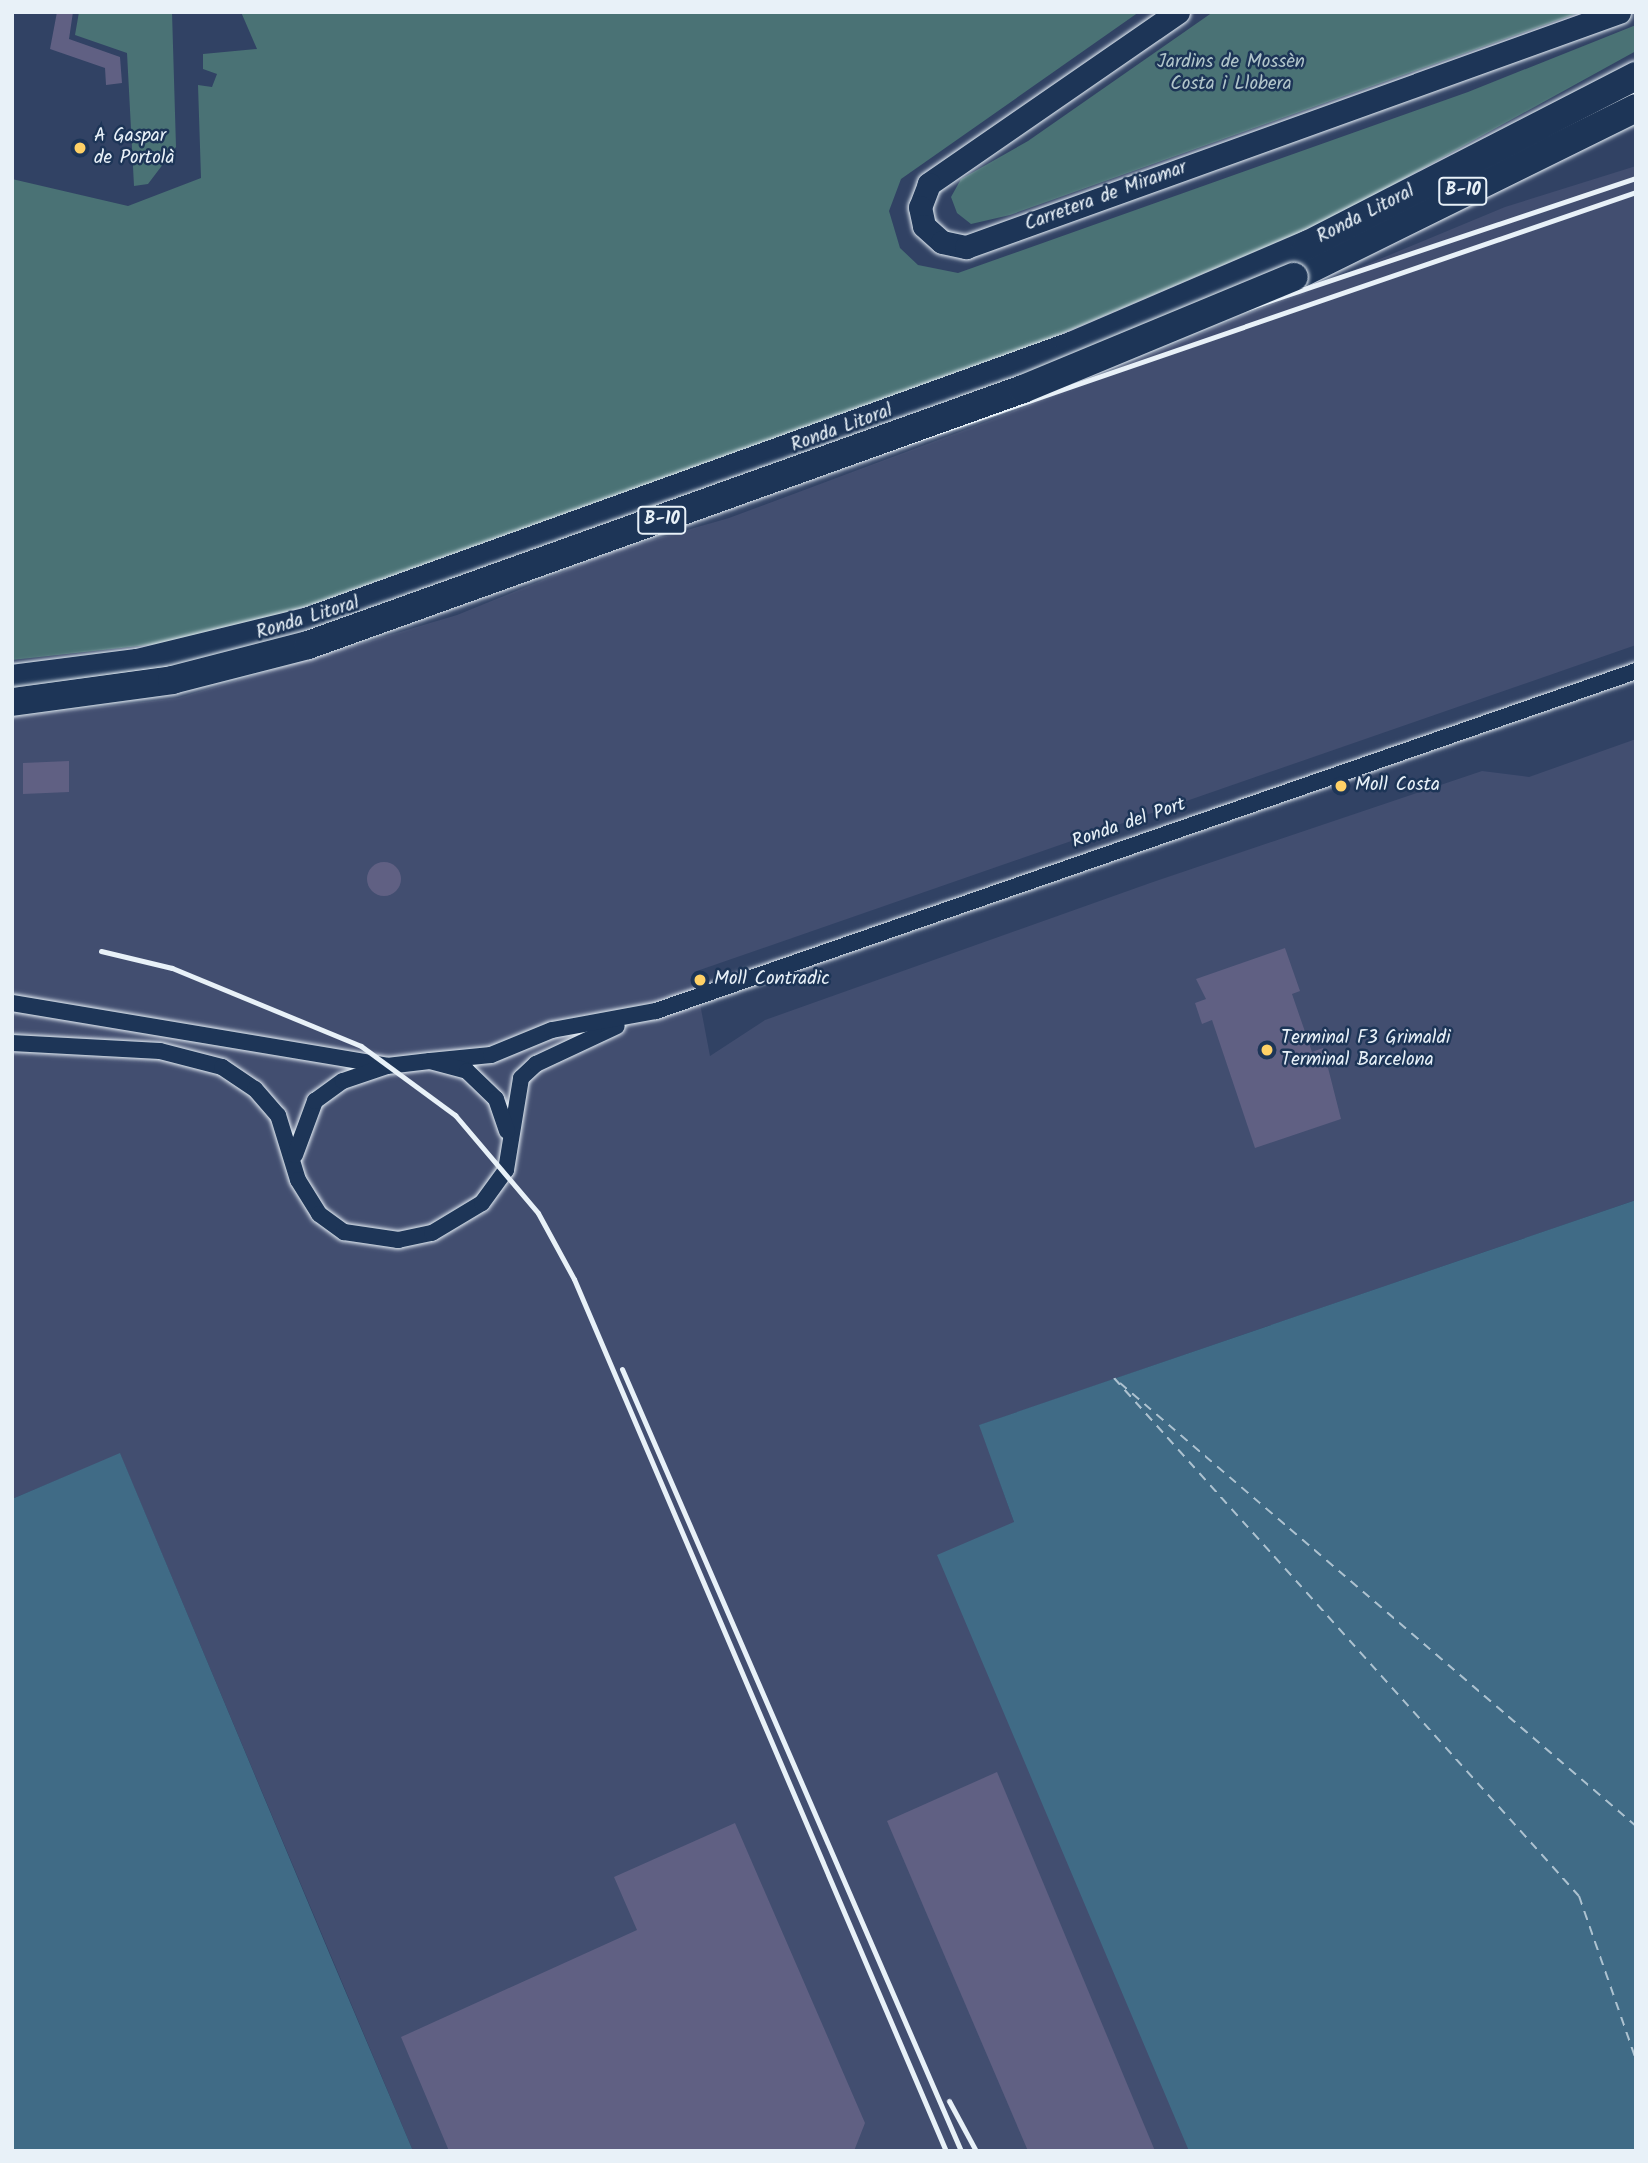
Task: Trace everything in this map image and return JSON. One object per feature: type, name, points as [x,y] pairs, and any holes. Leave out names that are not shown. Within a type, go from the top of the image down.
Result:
[{"type":"highway","name":"B-10","points":[[1575,107],[1636,68]]},
{"type":"highway","name":"Ronda Litoral","points":[[12,679],[138,663],[309,621],[1071,346],[1313,255],[1575,107],[1636,76]]},
{"type":"highway","name":"Ronda Litoral","points":[[12,702],[172,680],[307,645],[1106,358],[1313,255],[1636,109]]},
{"type":"street","name":"Carretera de Miramar","points":[[1178,12],[929,184],[920,207],[924,226],[942,242],[966,247],[1619,12]]},
{"type":"street","name":"Ronda del Port","points":[[636,1017],[1636,671]]},
{"type":"street","points":[[12,1003],[387,1066]]},
{"type":"street","points":[[295,1168],[300,1130],[316,1101],[343,1081],[387,1066],[480,1058],[552,1030],[636,1017]]},
{"type":"street","points":[[12,1043],[204,1059],[240,1077],[268,1102],[284,1128],[295,1168],[310,1203],[331,1224],[360,1237],[398,1240],[432,1233],[471,1212],[501,1178],[509,1151],[515,1092],[528,1070],[636,1017]]},
{"type":"street","points":[[430,1061],[458,1066],[487,1088],[502,1111],[509,1151]]},
{"type":"shaded area","points":[[1636,166],[1636,645],[694,972],[710,1056],[765,1020],[1153,882],[1482,771],[1529,777],[1636,739],[1636,1200],[980,1425],[1014,1522],[1190,2151],[413,2151],[120,1454],[12,1499],[12,717],[178,698],[457,615],[617,550],[729,518],[1002,416],[1505,207]]},
{"type":"shaded area","points":[[1636,1200],[1636,2151],[1189,2151],[937,1555],[1014,1522],[979,1425]]},
{"type":"shaded area","points":[[120,1453],[413,2151],[12,2151],[12,1499]]},
{"type":"green space","points":[[79,12],[172,12],[176,147],[148,184],[134,186],[127,53],[75,35]]},
{"type":"green space","points":[[241,12],[1139,12],[901,179],[889,211],[900,248],[918,265],[958,273],[1468,92],[1636,25],[1636,51],[1329,220],[1028,348],[308,606],[176,642],[12,660],[12,179],[128,206],[201,178],[198,85],[212,87],[217,74],[203,69],[203,54],[257,49]]},
{"type":"green space","name":"Jardins de Mossèn Costa i Llobera","points":[[1213,12],[1581,12],[1010,215],[971,224],[957,213],[951,197],[961,179],[1028,141]]},
{"type":"building","points":[[57,12],[73,12],[69,39],[120,57],[122,83],[106,85],[105,68],[50,49]]},
{"type":"building","points":[[69,761],[69,792],[23,794],[23,763]]},
{"type":"building","points":[[384,862],[396,867],[401,879],[396,891],[384,896],[372,891],[367,879],[372,867]]},
{"type":"building","name":"Terminal F3 Grimaldi Terminal Barcelona","points":[[1285,948],[1300,991],[1292,994],[1312,1052],[1323,1048],[1341,1119],[1255,1148],[1212,1020],[1202,1024],[1195,1003],[1206,999],[1196,979]]},
{"type":"building","points":[[997,1772],[1155,2151],[1028,2151],[887,1821]]},
{"type":"building","points":[[735,1823],[865,2123],[854,2151],[449,2151],[401,2037],[637,1930],[614,1877]]},
{"type":"ferry route","points":[[1114,1378],[1579,1896],[1636,2060]]},
{"type":"ferry route","points":[[1120,1383],[1636,1826]]},
{"type":"railway","points":[[12,690],[232,659],[793,460],[1636,178]]},
{"type":"railway","points":[[12,707],[231,675],[1636,192]]},
{"type":"railway","points":[[101,951],[172,968],[361,1046],[455,1115],[538,1213],[574,1279],[946,2151]]},
{"type":"railway","points":[[622,1369],[961,2151]]},
{"type":"railway","points":[[949,2101],[976,2151]]},
{"type":"place","name":"A Gaspar de Portolà","points":[[80,148]]},
{"type":"place","name":"Moll Costa","points":[[1341,786]]},
{"type":"place","name":"Moll Contradic","points":[[700,980]]},
{"type":"place","name":"Terminal F3 Grimaldi Terminal Barcelona","points":[[1267,1050]]}]
